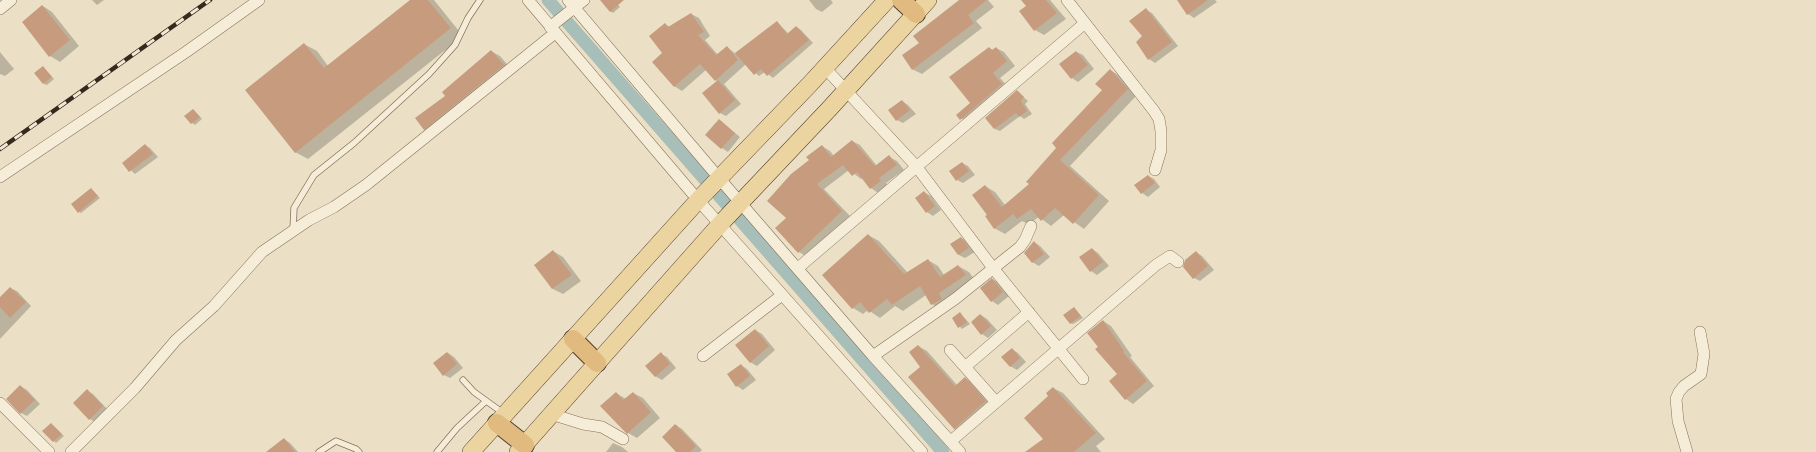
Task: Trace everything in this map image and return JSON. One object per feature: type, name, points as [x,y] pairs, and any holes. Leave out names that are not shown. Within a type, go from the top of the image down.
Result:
[{"type":"highway","points":[[901,0],[916,14]]},
{"type":"highway","points":[[573,339],[596,363]]},
{"type":"highway","points":[[501,418],[522,448]]},
{"type":"main road","points":[[471,452],[700,198],[825,68],[887,0]]},
{"type":"main road","points":[[522,448],[730,214],[928,0]]},
{"type":"street","points":[[0,9],[11,0]]},
{"type":"street","points":[[0,177],[186,52],[259,0]]},
{"type":"street","points":[[528,0],[700,198],[730,214],[798,268],[873,356],[960,452]]},
{"type":"street","points":[[71,452],[135,388],[176,340],[214,306],[251,262],[271,245],[293,230],[334,207],[366,185],[553,28],[571,6],[584,0]]},
{"type":"street","points":[[1067,0],[1159,119],[1161,131],[1161,150],[1155,170]]},
{"type":"street","points":[[571,6],[717,180],[730,214],[782,295],[922,452]]},
{"type":"street","points":[[798,268],[1085,23]]},
{"type":"street","points":[[825,68],[916,166],[993,268],[1083,379]]},
{"type":"street","points":[[873,356],[955,299],[1020,247],[1031,226]]},
{"type":"street","points":[[951,441],[1164,259],[1170,256],[1178,262]]},
{"type":"street","points":[[703,356],[782,295]]},
{"type":"street","points":[[965,368],[1029,312]]},
{"type":"street","points":[[1687,452],[1678,420],[1676,399],[1684,386],[1701,374],[1704,354],[1700,332]]},
{"type":"street","points":[[950,350],[996,402]]},
{"type":"street","points":[[1,407],[49,452]]},
{"type":"street","points":[[552,414],[602,427],[623,439]]},
{"type":"lane","points":[[293,230],[294,208],[314,175],[354,143],[429,74],[455,45],[468,18],[480,0]]},
{"type":"lane","points":[[463,380],[486,401],[501,418]]},
{"type":"lane","points":[[437,452],[457,428],[486,401]]},
{"type":"lane","points":[[319,452],[336,442],[356,449],[359,452]]},
{"type":"building","points":[[410,0],[428,0],[451,28],[295,153],[245,90],[304,43],[324,68]]},
{"type":"building","points":[[600,0],[624,0],[610,12]]},
{"type":"building","points":[[959,0],[987,0],[968,15],[974,23],[912,70],[902,55],[919,43],[913,36]]},
{"type":"building","points":[[1021,0],[1046,0],[1057,13],[1034,31],[1019,11],[1026,6]]},
{"type":"building","points":[[1177,0],[1208,0],[1187,15]]},
{"type":"building","points":[[42,5],[70,40],[49,57],[22,22]]},
{"type":"building","points":[[1146,8],[1172,42],[1148,60],[1136,42],[1142,36],[1129,21]]},
{"type":"building","points":[[691,13],[704,32],[698,35],[716,55],[727,46],[738,60],[715,81],[700,64],[674,87],[652,62],[662,53],[649,36],[665,23],[668,27]]},
{"type":"building","points":[[777,21],[787,34],[796,26],[809,40],[767,76],[761,69],[754,75],[735,53]]},
{"type":"building","points":[[989,47],[992,50],[996,47],[1007,61],[993,73],[1002,84],[960,120],[956,115],[970,103],[949,77]]},
{"type":"building","points":[[491,50],[504,65],[424,130],[415,118],[445,96],[442,92]]},
{"type":"building","points":[[1076,51],[1088,65],[1071,79],[1059,64]]},
{"type":"building","points":[[43,66],[52,77],[43,84],[34,73]]},
{"type":"building","points":[[1110,69],[1128,89],[1060,160],[1099,195],[1073,224],[1055,208],[1041,221],[1031,209],[1017,219],[1013,214],[994,229],[985,216],[987,215],[972,195],[985,185],[1002,207],[1029,184],[1026,182],[1056,148],[1052,143],[1102,90],[1095,84]]},
{"type":"building","points":[[718,80],[735,100],[719,114],[702,93]]},
{"type":"building","points":[[1017,90],[1024,97],[1021,101],[1027,111],[1019,117],[1016,113],[994,129],[985,118]]},
{"type":"building","points":[[902,100],[910,110],[896,121],[888,110]]},
{"type":"building","points":[[193,109],[200,117],[191,124],[184,116]]},
{"type":"building","points":[[719,119],[735,133],[721,149],[705,135]]},
{"type":"building","points":[[852,140],[875,166],[889,155],[897,165],[879,178],[881,181],[870,189],[857,172],[852,176],[843,165],[817,184],[842,211],[798,253],[775,228],[786,218],[767,201],[791,174],[809,160],[806,157],[822,145],[831,157]]},
{"type":"building","points":[[145,144],[153,154],[129,172],[122,163]]},
{"type":"building","points":[[962,162],[969,171],[956,181],[949,171]]},
{"type":"building","points":[[1148,175],[1155,183],[1141,194],[1134,185]]},
{"type":"building","points":[[91,188],[98,196],[78,213],[71,204]]},
{"type":"building","points":[[924,191],[935,206],[926,213],[915,198]]},
{"type":"building","points":[[868,234],[904,274],[928,259],[940,277],[958,265],[966,275],[939,293],[942,299],[931,305],[920,286],[892,305],[887,299],[869,313],[860,302],[852,309],[822,275]]},
{"type":"building","points":[[961,237],[969,248],[958,255],[950,244]]},
{"type":"building","points":[[1034,241],[1044,254],[1032,263],[1024,253]]},
{"type":"building","points":[[1092,248],[1103,262],[1090,272],[1079,257]]},
{"type":"building","points":[[553,250],[572,275],[552,289],[534,265]]},
{"type":"building","points":[[1196,251],[1208,266],[1193,279],[1183,267],[1185,260]]},
{"type":"building","points":[[992,278],[1003,292],[991,302],[980,288]]},
{"type":"building","points":[[10,287],[26,302],[10,318],[0,307],[0,297]]},
{"type":"building","points":[[1074,307],[1081,316],[1070,324],[1063,315]]},
{"type":"building","points":[[960,312],[967,322],[958,328],[952,318]]},
{"type":"building","points":[[980,314],[991,326],[981,335],[971,322]]},
{"type":"building","points":[[1103,320],[1124,351],[1123,352],[1147,381],[1125,400],[1109,381],[1117,374],[1095,349],[1098,347],[1087,333]]},
{"type":"building","points":[[755,329],[769,346],[750,363],[735,345]]},
{"type":"building","points":[[918,345],[955,386],[965,377],[986,401],[954,429],[908,377],[920,367],[909,352]]},
{"type":"building","points":[[1012,348],[1020,358],[1010,367],[1001,357]]},
{"type":"building","points":[[447,352],[457,364],[443,376],[433,363]]},
{"type":"building","points":[[661,352],[670,364],[655,377],[645,366]]},
{"type":"building","points":[[741,364],[750,376],[736,387],[727,374]]},
{"type":"building","points":[[20,385],[35,400],[20,414],[6,399]]},
{"type":"building","points":[[1053,387],[1096,433],[1074,452],[1025,452],[1043,439],[1024,418],[1048,396],[1046,393]]},
{"type":"building","points":[[87,389],[103,406],[89,420],[73,403]]},
{"type":"building","points":[[616,392],[623,400],[633,392],[651,412],[627,434],[600,406]]},
{"type":"building","points":[[51,423],[62,434],[53,442],[42,431]]},
{"type":"building","points":[[675,424],[696,446],[690,452],[676,452],[662,437]]},
{"type":"building","points":[[284,438],[295,452],[266,452]]},
{"type":"waterway","points":[[548,0],[943,452]]},
{"type":"railway","points":[[0,149],[210,0]]}]
